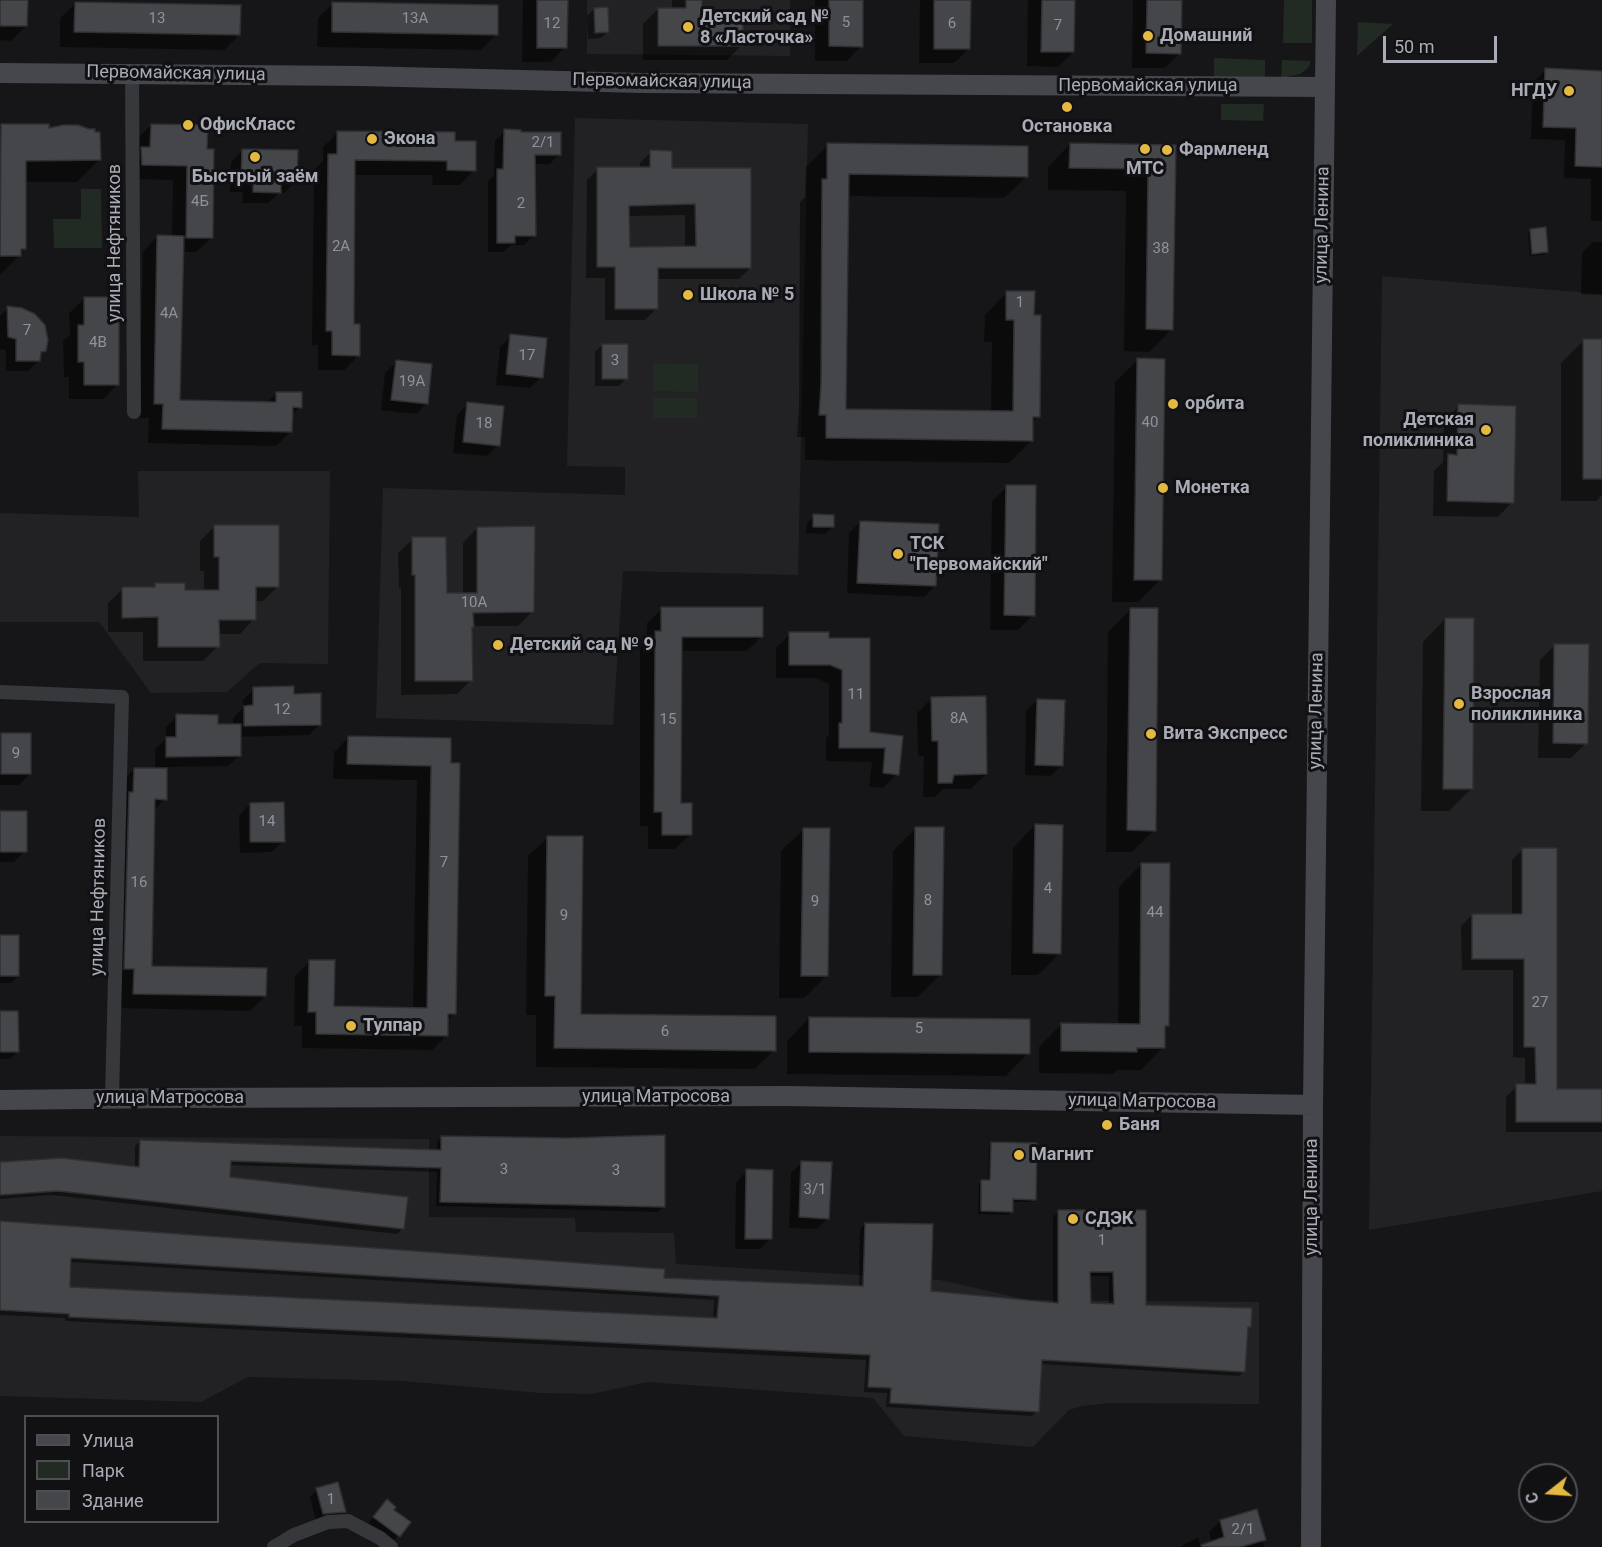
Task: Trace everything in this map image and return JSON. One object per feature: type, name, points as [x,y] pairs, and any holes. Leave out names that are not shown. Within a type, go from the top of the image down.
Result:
[{"type":"street","name":"улица Ленина","points":[[1311,1547],[1313,1105],[1326,0]]},
{"type":"street","name":"Первомайская улица","points":[[0,73],[360,76],[643,83],[1324,87]]},
{"type":"street","name":"улица Нефтяников","points":[[132,73],[134,412]]},
{"type":"street","name":"улица Нефтяников","points":[[0,692],[122,697],[112,1098]]},
{"type":"street","name":"улица Матросова","points":[[0,1100],[788,1096],[1313,1105]]},
{"type":"street","points":[[274,1547],[294,1535],[328,1522],[348,1521],[380,1538],[391,1547]]},
{"type":"shaded area","name":"Детский сад № 8 «Ласточка»","points":[[587,0],[790,0],[790,56],[587,54]]},
{"type":"shaded area","name":"Школа № 5","points":[[575,118],[808,124],[798,575],[623,571],[613,725],[376,718],[383,488],[625,495],[625,467],[567,466]]},
{"type":"shaded area","points":[[1382,276],[1602,294],[1602,1191],[1369,1230]]},
{"type":"shaded area","points":[[138,471],[330,471],[328,664],[260,663],[227,692],[151,693],[99,622],[0,622],[0,513],[139,517]]},
{"type":"shaded area","points":[[0,1136],[429,1139],[429,1217],[575,1218],[576,1232],[674,1233],[676,1264],[940,1280],[1028,1300],[1259,1302],[1259,1404],[1110,1403],[1081,1406],[1069,1410],[1033,1447],[904,1436],[873,1398],[647,1382],[592,1394],[540,1393],[403,1381],[248,1377],[201,1402],[0,1396]]},
{"type":"green space","points":[[1284,0],[1312,0],[1312,43],[1283,43]]},
{"type":"green space","points":[[1358,22],[1393,24],[1357,56]]},
{"type":"green space","points":[[1214,58],[1265,60],[1265,78],[1214,77]]},
{"type":"green space","points":[[1282,60],[1311,61],[1308,68],[1300,74],[1281,78]]},
{"type":"green space","points":[[1221,104],[1264,104],[1263,121],[1221,120]]},
{"type":"green space","points":[[81,189],[101,189],[102,248],[54,248],[53,219],[81,219]]},
{"type":"green space","points":[[653,363],[698,364],[698,392],[653,391]]},
{"type":"green space","points":[[653,398],[697,398],[697,418],[653,418]]},
{"type":"building","points":[[0,0],[28,0],[27,26],[0,26]]},
{"type":"building","points":[[537,0],[568,0],[567,48],[537,48]]},
{"type":"building","points":[[686,0],[702,0],[702,11],[743,11],[743,46],[658,46],[658,8],[686,8]]},
{"type":"building","points":[[829,0],[863,0],[863,47],[829,46]]},
{"type":"building","points":[[934,0],[971,0],[970,49],[934,49]]},
{"type":"building","points":[[1042,0],[1075,0],[1074,52],[1041,52]]},
{"type":"building","points":[[1147,0],[1182,0],[1181,54],[1146,53]]},
{"type":"building","points":[[75,2],[241,5],[240,35],[74,32]]},
{"type":"building","points":[[332,2],[498,5],[498,35],[332,32]]},
{"type":"building","points":[[608,7],[609,32],[595,33],[594,8]]},
{"type":"building","points":[[1545,68],[1602,71],[1602,167],[1575,166],[1576,128],[1543,127]]},
{"type":"building","points":[[1,124],[49,124],[49,128],[78,125],[100,132],[101,160],[26,161],[26,249],[21,249],[21,256],[0,256]]},
{"type":"building","points":[[151,124],[208,125],[207,149],[214,149],[213,238],[186,238],[187,166],[142,165],[141,147],[150,147]]},
{"type":"building","points":[[504,129],[521,130],[521,132],[561,132],[561,155],[535,155],[536,236],[515,236],[515,243],[497,243],[497,169],[503,169]]},
{"type":"building","points":[[337,131],[455,132],[455,141],[476,141],[476,171],[447,170],[447,161],[355,160],[354,324],[360,324],[360,356],[332,355],[332,331],[326,331],[328,154],[337,154]]},
{"type":"building","points":[[827,143],[1028,146],[1028,177],[849,174],[846,409],[1013,411],[1014,320],[1006,320],[1006,291],[1035,291],[1034,315],[1041,315],[1040,417],[1033,417],[1033,441],[826,438],[826,415],[819,415],[822,179],[827,179]]},
{"type":"building","points":[[1070,143],[1176,145],[1173,330],[1146,329],[1148,169],[1069,168]]},
{"type":"building","points":[[242,149],[298,150],[297,182],[281,182],[281,193],[253,192],[253,182],[241,181]]},
{"type":"building","points":[[650,150],[672,151],[672,168],[751,168],[751,268],[658,268],[658,309],[615,309],[615,267],[597,267],[597,167],[650,167]],"holes":[[[695,204],[696,246],[630,247],[629,206]]]},
{"type":"building","points":[[1546,227],[1548,252],[1532,254],[1530,229]]},
{"type":"building","points":[[157,235],[184,236],[180,400],[276,402],[276,392],[302,392],[302,408],[293,407],[292,432],[162,429],[163,404],[154,404]]},
{"type":"building","points":[[84,297],[119,297],[119,385],[84,385],[84,362],[78,362],[78,325],[84,325]]},
{"type":"building","points":[[7,306],[22,308],[35,314],[45,325],[48,340],[46,351],[41,352],[40,361],[16,361],[16,339],[8,337]]},
{"type":"building","points":[[510,334],[547,338],[543,378],[506,374]]},
{"type":"building","points":[[1583,339],[1602,339],[1602,479],[1583,479]]},
{"type":"building","points":[[602,344],[628,344],[628,379],[602,379]]},
{"type":"building","points":[[1137,358],[1165,359],[1162,580],[1134,580]]},
{"type":"building","points":[[396,360],[432,364],[428,404],[391,400]]},
{"type":"building","points":[[467,402],[504,406],[500,446],[463,442]]},
{"type":"building","name":"Детская поликлиника","points":[[1458,404],[1516,406],[1514,503],[1447,501],[1448,454],[1457,455]]},
{"type":"building","points":[[1006,485],[1036,485],[1035,616],[1004,615]]},
{"type":"building","points":[[813,514],[834,515],[834,527],[813,527]]},
{"type":"building","name":"ТСК \"Первомайский\"","points":[[860,521],[939,524],[936,586],[857,583]]},
{"type":"building","points":[[214,525],[279,525],[279,587],[256,587],[256,620],[219,620],[220,647],[158,647],[158,617],[122,618],[122,587],[155,587],[155,583],[185,583],[185,590],[219,590],[219,557],[214,557]]},
{"type":"building","points":[[535,526],[534,612],[473,613],[473,681],[415,681],[415,575],[412,575],[412,537],[446,537],[447,593],[477,593],[477,527]]},
{"type":"building","points":[[661,607],[763,607],[763,637],[682,637],[681,803],[692,803],[692,835],[662,835],[662,812],[654,812],[655,631],[661,631]]},
{"type":"building","points":[[1130,608],[1158,608],[1156,831],[1127,830]]},
{"type":"building","name":"Взрослая поликлиника","points":[[1445,618],[1474,618],[1473,789],[1443,789]]},
{"type":"building","points":[[789,632],[829,632],[829,638],[870,638],[870,732],[903,736],[899,775],[883,773],[885,748],[839,748],[839,723],[842,723],[842,670],[830,665],[789,665]]},
{"type":"building","points":[[1554,644],[1589,644],[1588,744],[1553,743]]},
{"type":"building","points":[[294,686],[294,694],[321,693],[321,725],[244,726],[244,706],[253,705],[253,687]]},
{"type":"building","points":[[986,696],[987,774],[954,775],[952,783],[938,783],[938,741],[932,741],[931,697]]},
{"type":"building","points":[[1037,699],[1065,700],[1063,766],[1035,765]]},
{"type":"building","points":[[176,714],[218,715],[218,724],[241,724],[241,756],[166,757],[166,737],[176,737]]},
{"type":"building","points":[[1,733],[31,733],[31,774],[1,774]]},
{"type":"building","points":[[348,736],[451,738],[451,763],[460,763],[456,1014],[448,1014],[448,1036],[316,1034],[316,1012],[308,1012],[309,960],[335,960],[334,1006],[427,1008],[431,766],[347,764]]},
{"type":"building","points":[[134,768],[167,768],[167,800],[155,799],[152,966],[267,968],[266,996],[133,994],[134,969],[124,969],[129,792],[133,792]]},
{"type":"building","points":[[284,802],[285,842],[250,842],[250,803]]},
{"type":"building","points":[[0,811],[27,811],[27,852],[0,852]]},
{"type":"building","points":[[1035,824],[1063,825],[1061,954],[1033,953]]},
{"type":"building","points":[[915,827],[944,827],[942,975],[913,975]]},
{"type":"building","points":[[803,828],[830,828],[828,976],[801,976]]},
{"type":"building","points":[[547,836],[583,836],[581,1014],[776,1016],[776,1051],[554,1048],[555,996],[545,996]]},
{"type":"building","points":[[1522,848],[1557,848],[1557,1089],[1602,1089],[1602,1122],[1516,1122],[1516,1084],[1536,1084],[1535,1047],[1524,1047],[1524,959],[1472,959],[1472,914],[1522,914]]},
{"type":"building","points":[[1141,863],[1170,863],[1169,1026],[1165,1026],[1165,1048],[1137,1048],[1137,1052],[1061,1051],[1061,1023],[1140,1024]]},
{"type":"building","points":[[0,935],[19,935],[19,976],[0,976]]},
{"type":"building","points":[[0,1011],[18,1011],[19,1052],[0,1052]]},
{"type":"building","points":[[809,1017],[1030,1019],[1030,1054],[809,1052]]},
{"type":"building","points":[[665,1135],[665,1207],[440,1202],[441,1168],[231,1161],[230,1177],[408,1197],[404,1229],[58,1191],[0,1195],[0,1162],[62,1158],[139,1167],[140,1140],[441,1150],[441,1136],[567,1138]]},
{"type":"building","points":[[991,1142],[1037,1143],[1036,1200],[1013,1199],[1013,1212],[981,1211],[981,1180],[990,1180]]},
{"type":"building","points":[[801,1161],[832,1162],[829,1219],[799,1217]]},
{"type":"building","points":[[746,1169],[773,1170],[772,1239],[745,1239]]},
{"type":"building","points":[[1058,1210],[1146,1210],[1146,1305],[1252,1308],[1251,1327],[1248,1327],[1245,1372],[1042,1360],[1039,1412],[890,1403],[891,1388],[868,1387],[870,1355],[69,1317],[69,1314],[0,1310],[0,1221],[665,1269],[664,1278],[863,1286],[865,1223],[933,1224],[931,1291],[1058,1303]],"holes":[[[71,1258],[719,1296],[717,1318],[70,1287]],[[1090,1272],[1113,1272],[1114,1304],[1091,1303]]]},
{"type":"building","points":[[338,1482],[346,1512],[323,1514],[316,1488]]},
{"type":"building","points":[[387,1499],[396,1507],[394,1510],[411,1522],[400,1537],[373,1517]]},
{"type":"building","points":[[1257,1509],[1266,1540],[1240,1547],[1202,1547],[1201,1545],[1224,1537],[1220,1520]]},
{"type":"place","name":"Детский сад № 8 «Ласточка»","points":[[688,27]]},
{"type":"place","name":"Домашний","points":[[1148,36]]},
{"type":"place","name":"НГДУ","points":[[1569,91]]},
{"type":"place","name":"Остановка","points":[[1067,107]]},
{"type":"place","name":"ОфисКласс","points":[[188,125]]},
{"type":"place","name":"Экона","points":[[372,139]]},
{"type":"place","name":"МТС","points":[[1145,149]]},
{"type":"place","name":"Фармленд","points":[[1167,150]]},
{"type":"place","name":"Быстрый заём","points":[[255,157]]},
{"type":"place","name":"Школа № 5","points":[[688,295]]},
{"type":"place","name":"орбита","points":[[1173,404]]},
{"type":"place","name":"Детская поликлиника","points":[[1486,430]]},
{"type":"place","name":"Монетка","points":[[1163,488]]},
{"type":"place","name":"ТСК \"Первомайский\"","points":[[898,554]]},
{"type":"place","name":"Детский сад № 9","points":[[498,645]]},
{"type":"place","name":"Взрослая поликлиника","points":[[1459,704]]},
{"type":"place","name":"Вита Экспресс","points":[[1151,734]]},
{"type":"place","name":"Тулпар","points":[[351,1026]]},
{"type":"place","name":"Баня","points":[[1107,1125]]},
{"type":"place","name":"Магнит","points":[[1019,1155]]},
{"type":"place","name":"СДЭК","points":[[1073,1219]]}]
